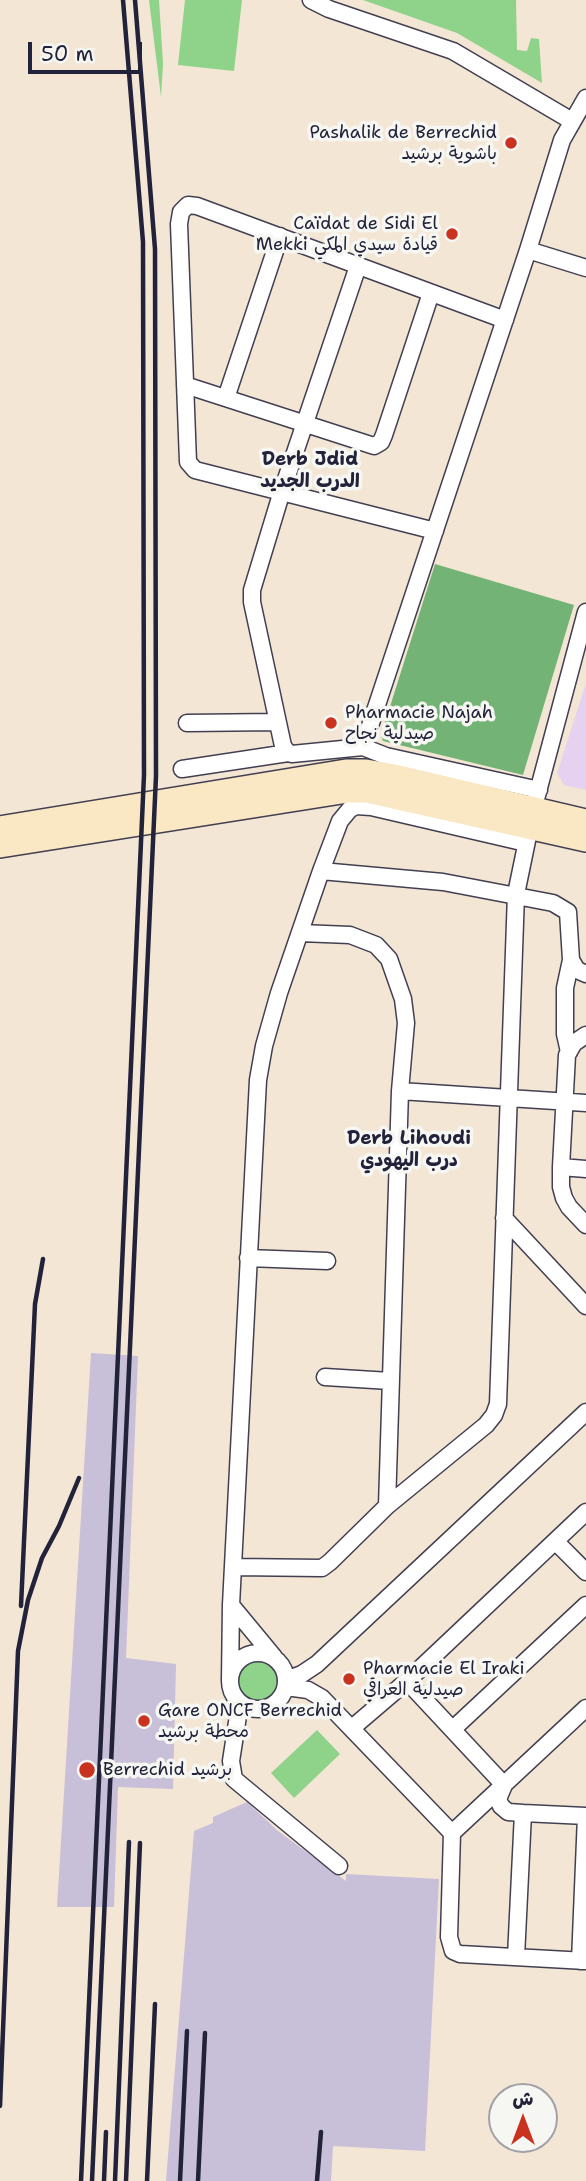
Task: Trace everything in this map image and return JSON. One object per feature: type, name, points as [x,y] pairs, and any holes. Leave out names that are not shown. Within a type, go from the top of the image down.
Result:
[{"type":"main road","points":[[0,828],[346,771],[366,771],[394,776],[532,817],[586,840]]},
{"type":"main road","points":[[0,846],[348,791],[367,791],[532,817],[586,821]]},
{"type":"street","points":[[312,0],[329,9],[453,51],[581,110],[562,140],[363,747]]},
{"type":"street","points":[[435,531],[195,470],[188,462],[179,224],[181,212],[188,205],[197,206],[505,320]]},
{"type":"street","points":[[226,398],[280,236]]},
{"type":"street","points":[[528,250],[586,268]]},
{"type":"street","points":[[288,753],[283,746],[252,602],[252,590],[282,491],[358,267]]},
{"type":"street","points":[[186,385],[374,446],[381,442],[431,293]]},
{"type":"street","points":[[233,1567],[322,1568],[387,1506],[486,1425],[494,1415],[498,1404],[516,894],[532,817],[586,612]]},
{"type":"street","points":[[187,723],[278,722]]},
{"type":"street","points":[[182,769],[288,753],[363,747],[532,817]]},
{"type":"street","points":[[231,1605],[284,1670],[286,1683],[279,1700],[266,1708],[254,1709],[240,1703],[232,1693],[230,1680],[231,1605],[258,1080],[275,1006],[321,871],[341,821],[350,809],[356,806],[532,817]]},
{"type":"street","points":[[321,871],[443,882],[516,894],[553,903],[568,912],[571,960],[565,988],[565,1034],[569,1052]]},
{"type":"street","points":[[300,933],[350,935],[376,945],[389,959],[403,999],[406,1023],[400,1091],[387,1506]]},
{"type":"street","points":[[571,960],[577,970],[586,974]]},
{"type":"street","points":[[586,1035],[574,1044],[567,1055],[561,1167],[564,1198],[586,1224]]},
{"type":"street","points":[[400,1091],[586,1103]]},
{"type":"street","points":[[561,1167],[586,1169]]},
{"type":"street","points":[[505,1218],[586,1306]]},
{"type":"street","points":[[248,1258],[327,1261]]},
{"type":"street","points":[[325,1377],[390,1381]]},
{"type":"street","points":[[286,1683],[317,1664],[586,1412]]},
{"type":"street","points":[[352,1728],[407,1681],[586,1512]]},
{"type":"street","points":[[556,1542],[586,1572]]},
{"type":"street","points":[[453,1729],[586,1605]]},
{"type":"street","points":[[230,1680],[233,1667],[247,1656],[266,1654],[278,1661]]},
{"type":"street","points":[[407,1681],[504,1785]]},
{"type":"street","points":[[286,1683],[309,1690],[322,1698],[452,1833],[450,1944],[453,1951],[460,1954],[583,1961],[586,1816],[508,1812],[501,1806],[498,1798],[504,1785]]},
{"type":"street","points":[[240,1703],[231,1761],[234,1779],[339,1866]]},
{"type":"street","points":[[452,1833],[586,1708]]},
{"type":"street","points":[[516,1957],[523,1813]]},
{"type":"shaded area","points":[[586,683],[586,790],[564,785],[557,773]]},
{"type":"shaded area","points":[[91,1353],[138,1356],[126,1658],[176,1664],[173,1789],[118,1787],[114,1907],[57,1907]]},
{"type":"shaded area","points":[[247,1802],[278,1831],[346,1881],[346,1874],[439,1879],[425,2151],[333,2146],[331,2181],[166,2181],[194,1831],[213,1823],[213,1817]]},
{"type":"green space","points":[[149,0],[159,0],[163,64],[161,97]]},
{"type":"green space","points":[[185,0],[242,0],[234,71],[178,65]]},
{"type":"green space","points":[[363,0],[516,0],[517,50],[527,51],[531,38],[539,39],[542,83],[457,33]]},
{"type":"green space","points":[[435,564],[574,605],[523,775],[383,741],[381,735]]},
{"type":"green space","points":[[258,1661],[272,1667],[278,1681],[272,1695],[258,1701],[244,1695],[238,1681],[244,1667]]},
{"type":"green space","points":[[317,1730],[340,1754],[294,1798],[271,1773]]},
{"type":"railway","points":[[81,2181],[144,775],[143,242],[123,0]]},
{"type":"railway","points":[[92,2181],[156,776],[155,249],[135,0]]},
{"type":"railway","points":[[21,1606],[35,1304],[43,1259]]},
{"type":"railway","points":[[0,2106],[18,1651],[28,1600],[42,1558],[79,1478]]},
{"type":"railway","points":[[115,2181],[129,1842]]},
{"type":"railway","points":[[126,2181],[140,1843]]},
{"type":"railway","points":[[147,2181],[155,2004]]},
{"type":"railway","points":[[180,2181],[187,2031]]},
{"type":"railway","points":[[198,2181],[205,2033]]},
{"type":"railway","points":[[104,2181],[106,2132]]},
{"type":"railway","points":[[317,2181],[321,2132]]},
{"type":"place","name":"Pashalik de Berrechid باشوية برشيد","points":[[511,143]]},
{"type":"place","name":"Caïdat de Sidi El Mekki قيادة سيدي المكي","points":[[452,234]]},
{"type":"place","name":"Pharmacie Najah صيدلية نجاح","points":[[331,723]]},
{"type":"place","name":"Pharmacie El Iraki صيدلية العراقي","points":[[349,1679]]},
{"type":"place","name":"Gare ONCF Berrechid محطة برشيد","points":[[144,1721]]},
{"type":"place","name":"Berrechid برشيد","points":[[87,1770]]},
{"type":"district","name":"Derb Jdid الدرب الجديد","points":[[310,471]]},
{"type":"district","name":"Derb Lihoudi درب اليهودي","points":[[409,1150]]}]
